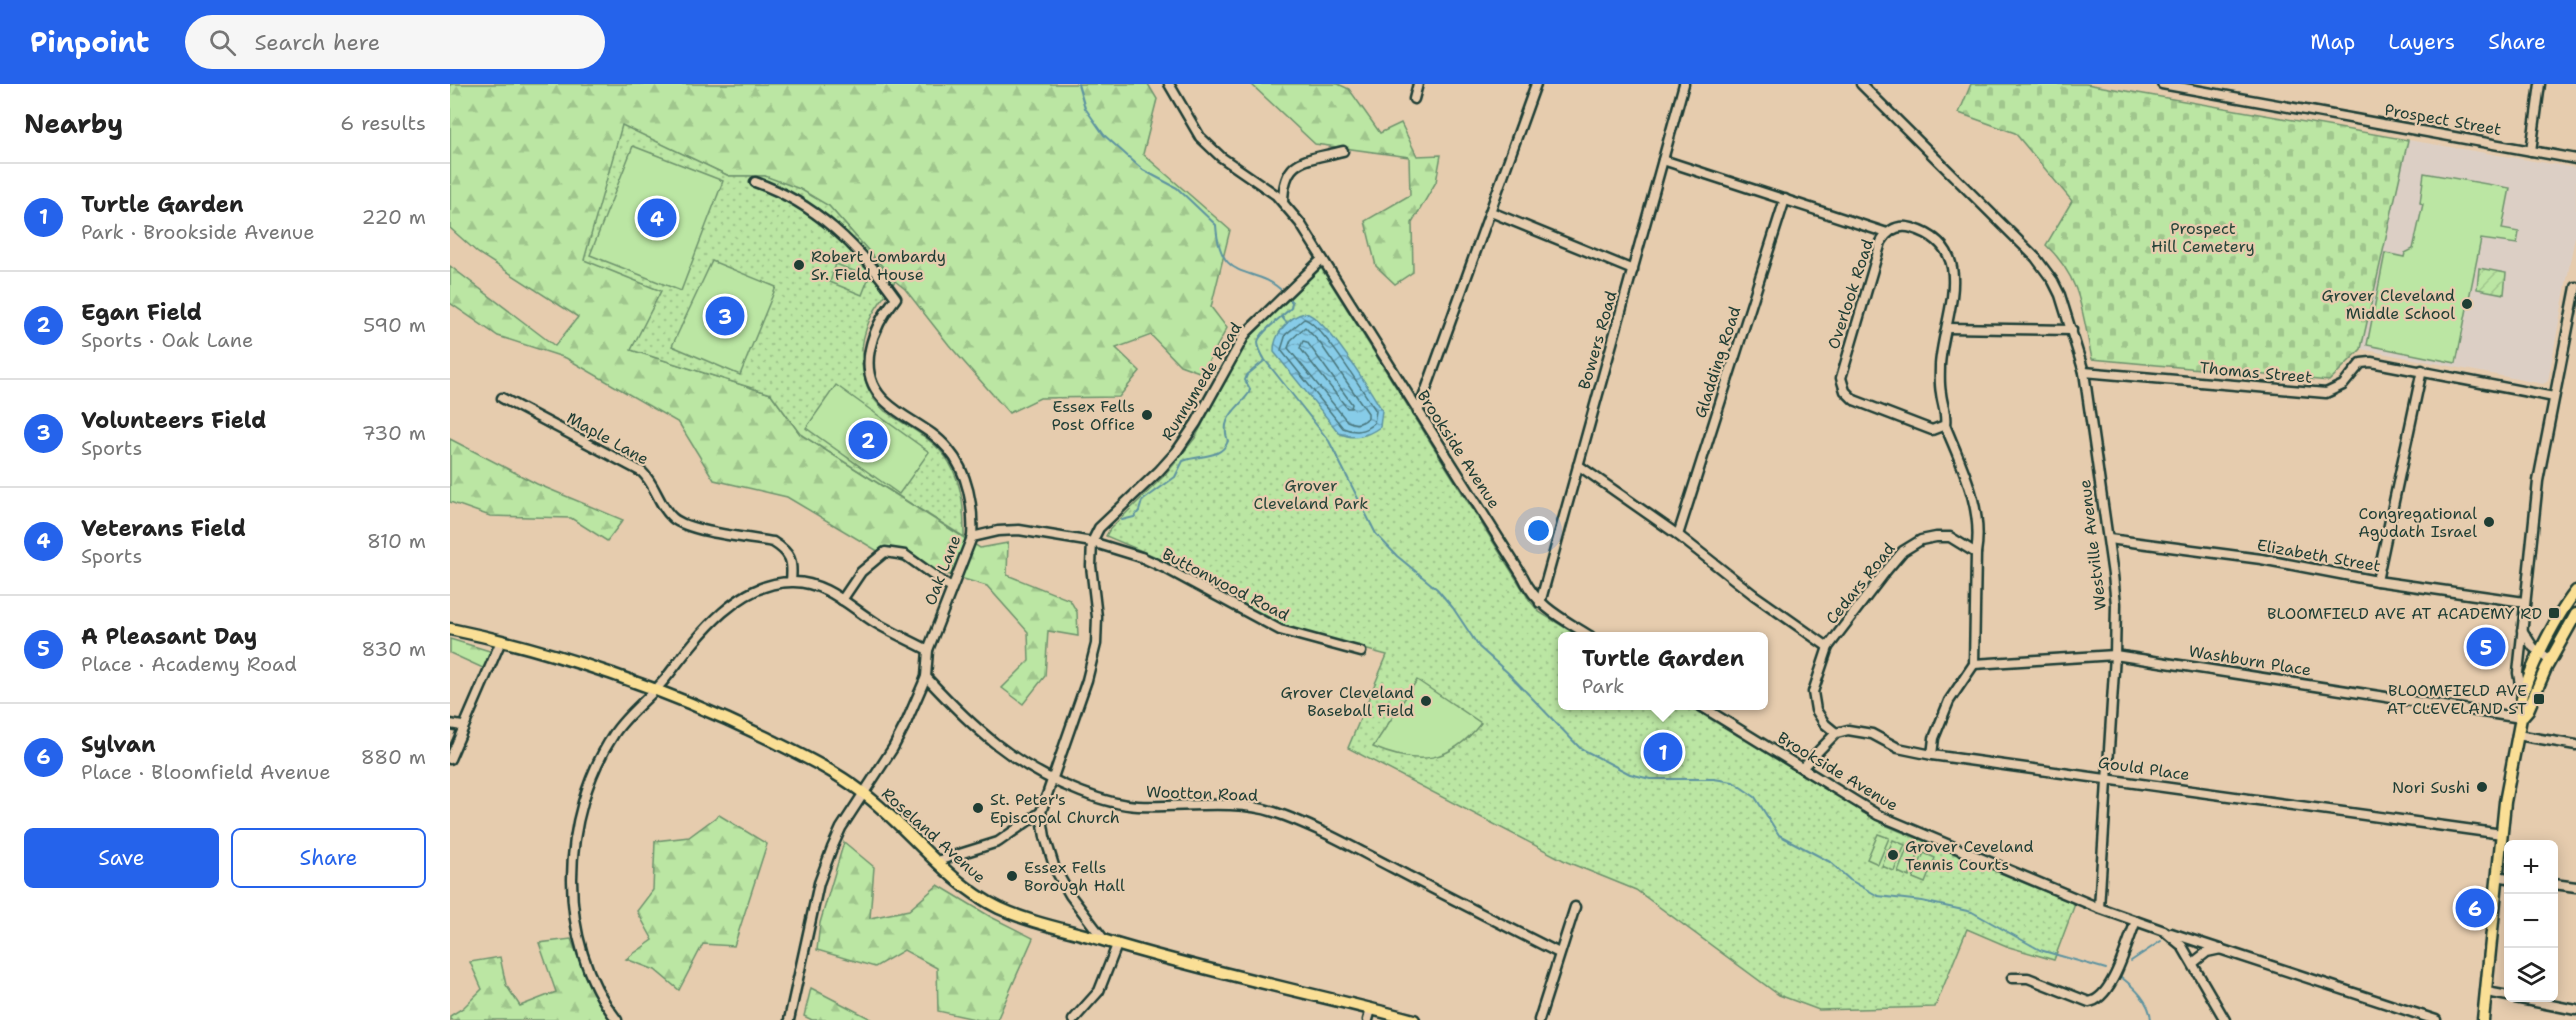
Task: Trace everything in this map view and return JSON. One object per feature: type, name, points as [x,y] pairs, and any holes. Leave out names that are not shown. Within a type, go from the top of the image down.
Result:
[{"type":"main road","points":[[2521,718],[2518,707],[2540,653],[2576,591]]},
{"type":"main road","points":[[2483,1020],[2503,877],[2502,834],[2517,735],[2521,718],[2528,710],[2550,661],[2576,614]]},
{"type":"main road","name":"Roseland Avenue","points":[[450,629],[501,641],[656,690],[736,723],[826,766],[864,792],[971,891],[999,908],[1062,930],[1370,1014],[1414,1020]]},
{"type":"street","points":[[1169,84],[1192,126],[1210,148],[1282,202],[1300,223],[1322,259]]},
{"type":"street","points":[[1414,99],[1418,84]]},
{"type":"street","points":[[1419,412],[1536,84]]},
{"type":"street","name":"Bowers Road","points":[[1540,603],[1684,84]]},
{"type":"street","name":"Westville Avenue","points":[[1861,84],[2036,258],[2053,281],[2072,330],[2084,372],[2109,539],[2116,604],[2099,908]]},
{"type":"street","name":"Prospect Street","points":[[2162,84],[2576,159]]},
{"type":"street","points":[[2531,151],[2540,84]]},
{"type":"street","points":[[1282,202],[1283,184],[1294,165],[1343,151]]},
{"type":"street","points":[[1663,160],[1887,233]]},
{"type":"street","name":"Oak Lane","points":[[754,182],[792,197],[815,212],[866,257],[896,298],[881,317],[873,334],[869,359],[876,391],[885,401],[933,434],[957,461],[971,502],[972,537],[928,650],[926,677],[893,748],[841,828],[819,883],[789,1020]]},
{"type":"street","name":"Gladding Road","points":[[1677,535],[1785,199]]},
{"type":"street","points":[[1491,212],[1633,270]]},
{"type":"street","name":"Overlook Road","points":[[1945,425],[1940,429],[1932,430],[1879,411],[1854,400],[1842,386],[1841,372],[1881,242],[1887,233],[1902,226],[1917,230],[1936,240],[1949,255],[1954,271],[1939,380],[1946,417],[1945,425],[1973,496],[1978,524],[1976,553]]},
{"type":"street","name":"Runnymede Road","points":[[1092,542],[1099,528],[1173,456],[1196,423],[1240,340],[1290,288],[1322,259]]},
{"type":"street","name":"Brookside Avenue","points":[[1322,259],[1523,576],[1531,593],[1540,603],[1584,632]]},
{"type":"street","points":[[2522,696],[2518,673],[2538,481],[2576,287]]},
{"type":"street","points":[[1947,328],[2072,330]]},
{"type":"street","name":"Thomas Street","points":[[2084,372],[2318,393],[2332,392],[2343,386],[2361,363],[2377,363],[2554,396]]},
{"type":"street","points":[[2377,581],[2422,370]]},
{"type":"street","name":"Maple Lane","points":[[502,398],[642,472],[650,480],[667,511],[688,526],[773,542],[783,548],[788,552],[793,563],[791,582]]},
{"type":"street","points":[[1578,465],[1677,535],[1754,595],[1828,648]]},
{"type":"street","name":"Buttonwood Road","points":[[972,537],[998,531],[1019,530],[1092,542],[1141,557],[1165,568],[1280,630],[1361,652]]},
{"type":"street","name":"Cedars Road","points":[[1836,733],[1825,724],[1816,710],[1813,692],[1828,648],[1903,551],[1921,540],[1950,537],[1976,553]]},
{"type":"street","name":"Elizabeth Street","points":[[2109,539],[2261,559],[2377,581],[2524,602]]},
{"type":"street","points":[[1092,542],[1091,566],[1097,617],[1096,644],[1087,680],[1041,812],[1045,837],[1055,869],[1070,895],[1104,940]]},
{"type":"street","points":[[842,600],[861,572],[885,552],[905,555],[951,588]]},
{"type":"street","points":[[1932,755],[1934,738],[1949,701],[1974,664],[1976,553]]},
{"type":"street","points":[[617,1020],[594,982],[578,939],[572,901],[573,861],[581,813],[600,757],[625,720],[656,690],[701,632],[740,600],[762,588],[791,582],[823,589],[876,623],[928,650]]},
{"type":"street","points":[[2522,630],[2540,653],[2550,661]]},
{"type":"street","points":[[450,759],[462,726],[501,641]]},
{"type":"street","name":"Washburn Place","points":[[1974,664],[2115,654],[2521,718]]},
{"type":"street","name":"Wootton Road","points":[[926,677],[990,740],[1025,766],[1052,779],[1108,802],[1136,806],[1235,807],[1271,811],[1338,840],[1559,953]]},
{"type":"street","name":"Brookside Avenue","points":[[1709,710],[1878,815],[2099,908]]},
{"type":"street","points":[[450,724],[462,726]]},
{"type":"street","name":"Gould Place","points":[[1836,733],[1858,730],[1872,734],[1898,748],[1932,755],[2502,834]]},
{"type":"street","points":[[1802,768],[1836,733]]},
{"type":"street","points":[[2517,735],[2576,745]]},
{"type":"street","points":[[937,861],[998,842],[1041,812]]},
{"type":"street","points":[[2558,885],[2576,887]]},
{"type":"street","points":[[1539,1020],[1575,907]]},
{"type":"street","points":[[2099,908],[2436,1020]]},
{"type":"street","points":[[2012,978],[2028,978],[2089,1002],[2097,1000],[2108,989],[2136,921]]},
{"type":"street","points":[[2164,931],[2182,946],[2225,1020]]},
{"type":"street","points":[[1073,1020],[1099,991],[1117,945]]},
{"type":"street","points":[[2193,963],[2207,952],[2225,949]]},
{"type":"street","points":[[2487,992],[2504,995]]},
{"type":"street","points":[[2535,1002],[2576,1010]]},
{"type":"shaded area","name":"Grover Cleveland Middle School","points":[[2408,140],[2576,168],[2576,231],[2548,381],[2543,384],[2361,349]]},
{"type":"green space","points":[[450,84],[1148,84],[1157,99],[1143,154],[1230,230],[1211,307],[1227,328],[1202,373],[1180,365],[1151,335],[1116,348],[1140,371],[1119,397],[1040,398],[1009,413],[949,345],[905,289],[895,281],[829,206],[765,176],[729,176],[622,126],[661,291],[632,350],[771,394],[800,434],[980,548],[1008,543],[1007,575],[1070,600],[1077,612],[1078,636],[1048,631],[1045,676],[1023,704],[1002,688],[1029,661],[1028,632],[987,586],[886,556],[787,497],[714,480],[679,423],[566,358],[498,336],[450,303],[450,266],[555,346],[578,317],[478,253],[450,228]]},
{"type":"green space","points":[[1251,84],[1338,84],[1349,89],[1380,133],[1401,123],[1417,156],[1441,155],[1436,182],[1412,223],[1413,272],[1395,284],[1376,266],[1365,221],[1410,195],[1409,157],[1315,144]]},
{"type":"green space","name":"Prospect Hill Cemetery","points":[[1971,84],[2086,84],[2408,140],[2361,349],[2329,381],[2092,359],[2083,312],[2074,284],[2058,258],[2046,245],[2072,201],[2015,133],[1959,113]]},
{"type":"green space","points":[[622,125],[729,176],[765,176],[800,189],[829,206],[895,281],[875,309],[865,332],[862,358],[866,383],[879,405],[930,441],[949,462],[960,489],[964,537],[800,434],[771,394],[631,350],[661,291],[584,260]]},
{"type":"green space","points":[[633,146],[723,181],[681,291],[590,255]]},
{"type":"green space","points":[[2424,173],[2510,188],[2502,229],[2519,232],[2517,244],[2481,239],[2456,363],[2367,345],[2385,253],[2404,257],[2405,253],[2413,249],[2423,204],[2420,203]]},
{"type":"green space","points":[[712,261],[776,287],[740,375],[672,346]]},
{"type":"green space","points":[[836,264],[869,277],[862,295],[830,282]]},
{"type":"green space","name":"Grover Cleveland Park","points":[[1320,266],[1530,601],[1539,612],[1572,632],[1558,632],[1558,710],[1696,710],[1885,825],[2075,904],[2054,960],[2009,947],[1967,929],[1935,1007],[1819,1010],[1779,995],[1636,890],[1567,862],[1348,748],[1387,655],[1302,633],[1255,612],[1199,575],[1106,536],[1110,529],[1167,473],[1195,438],[1245,343],[1263,321]]},
{"type":"green space","points":[[2479,268],[2506,273],[2504,294],[2477,289]]},
{"type":"green space","points":[[836,385],[929,452],[899,494],[806,428]]},
{"type":"green space","points":[[450,439],[537,484],[623,520],[607,541],[571,518],[490,516],[450,502]]},
{"type":"green space","points":[[450,639],[493,652],[485,669],[450,653]]},
{"type":"green space","name":"Grover Cleveland Baseball Field","points":[[1417,680],[1481,723],[1457,746],[1432,757],[1404,757],[1373,747]]},
{"type":"green space","points":[[719,815],[767,844],[734,946],[703,944],[679,990],[655,970],[626,959],[653,940],[637,911],[653,890],[655,841],[689,837]]},
{"type":"green space","name":"Grover Ceveland Tennis Courts","points":[[1878,834],[1889,838],[1878,864],[1867,859]]},
{"type":"green space","name":"Grover Ceveland Tennis Courts","points":[[1893,840],[1905,845],[1894,871],[1882,866]]},
{"type":"green space","points":[[844,842],[874,867],[870,918],[909,910],[938,885],[991,917],[1033,938],[997,1020],[979,1020],[938,1011],[937,968],[904,950],[875,967],[817,950],[820,923]]},
{"type":"green space","name":"Grover Ceveland Tennis Courts","points":[[1908,846],[1920,851],[1909,877],[1898,872]]},
{"type":"green space","name":"Grover Ceveland Tennis Courts","points":[[1924,853],[1935,858],[1925,883],[1913,878]]},
{"type":"green space","points":[[571,939],[587,980],[611,1020],[450,1020],[450,1016],[463,1008],[482,989],[470,962],[500,957],[506,985],[520,1006],[556,992],[539,943]]},
{"type":"green space","points":[[811,988],[873,1020],[812,1020],[804,1016]]},
{"type":"water","points":[[1305,313],[1314,317],[1324,327],[1358,371],[1382,410],[1380,427],[1365,435],[1355,437],[1339,433],[1274,352],[1276,339],[1283,327],[1293,318]]},
{"type":"waterway","points":[[1078,84],[1085,108],[1104,135],[1143,170],[1177,188],[1216,225],[1224,258],[1232,266],[1262,278],[1284,293]]},
{"type":"waterway","points":[[1287,297],[1292,302],[1291,308],[1259,338],[1259,349],[1265,360],[1329,441],[1376,534],[1397,556],[1437,589],[1453,608],[1479,647],[1507,672],[1580,748],[1630,774],[1650,779],[1714,779],[1733,782],[1755,797],[1779,835],[1830,862],[1850,880],[1878,896],[1922,901],[1972,912],[2040,950],[2106,969]]},
{"type":"waterway","points":[[1282,317],[1287,323]]},
{"type":"waterway","points":[[1122,520],[1134,517],[1142,501],[1175,477],[1183,461],[1209,456],[1225,447],[1228,441],[1226,433],[1228,420],[1249,393],[1250,389],[1245,380],[1247,375],[1264,361]]},
{"type":"waterway","points":[[2131,961],[2161,941]]},
{"type":"waterway","points":[[2121,977],[2145,1001],[2151,1020]]},
{"type":"place","name":"Veterans Field","points":[[657,218]]},
{"type":"place","name":"Robert Lombardy Sr. Field House","points":[[799,265]]},
{"type":"place","name":"Grover Cleveland Middle School","points":[[2467,304]]},
{"type":"place","name":"Volunteers Field","points":[[725,316]]},
{"type":"place","name":"Essex Fells Post Office","points":[[1147,415]]},
{"type":"place","name":"Egan Field","points":[[868,440]]},
{"type":"place","name":"Congregational Agudath Israel","points":[[2489,522]]},
{"type":"place","name":"BLOOMFIELD AVE AT ACADEMY RD","points":[[2554,613]]},
{"type":"place","name":"A Pleasant Day","points":[[2486,647]]},
{"type":"place","name":"BLOOMFIELD AVE AT CLEVELAND ST","points":[[2539,699]]},
{"type":"place","name":"Grover Cleveland Baseball Field","points":[[1426,701]]},
{"type":"place","name":"Turtle Garden","points":[[1663,752]]},
{"type":"place","name":"Nori Sushi","points":[[2482,787]]},
{"type":"place","name":"St. Peter's Episcopal Church","points":[[978,808]]},
{"type":"place","name":"Grover Ceveland Tennis Courts","points":[[1893,855]]},
{"type":"place","name":"Essex Fells Borough Hall","points":[[1012,876]]},
{"type":"place","name":"Sylvan","points":[[2475,908]]}]
